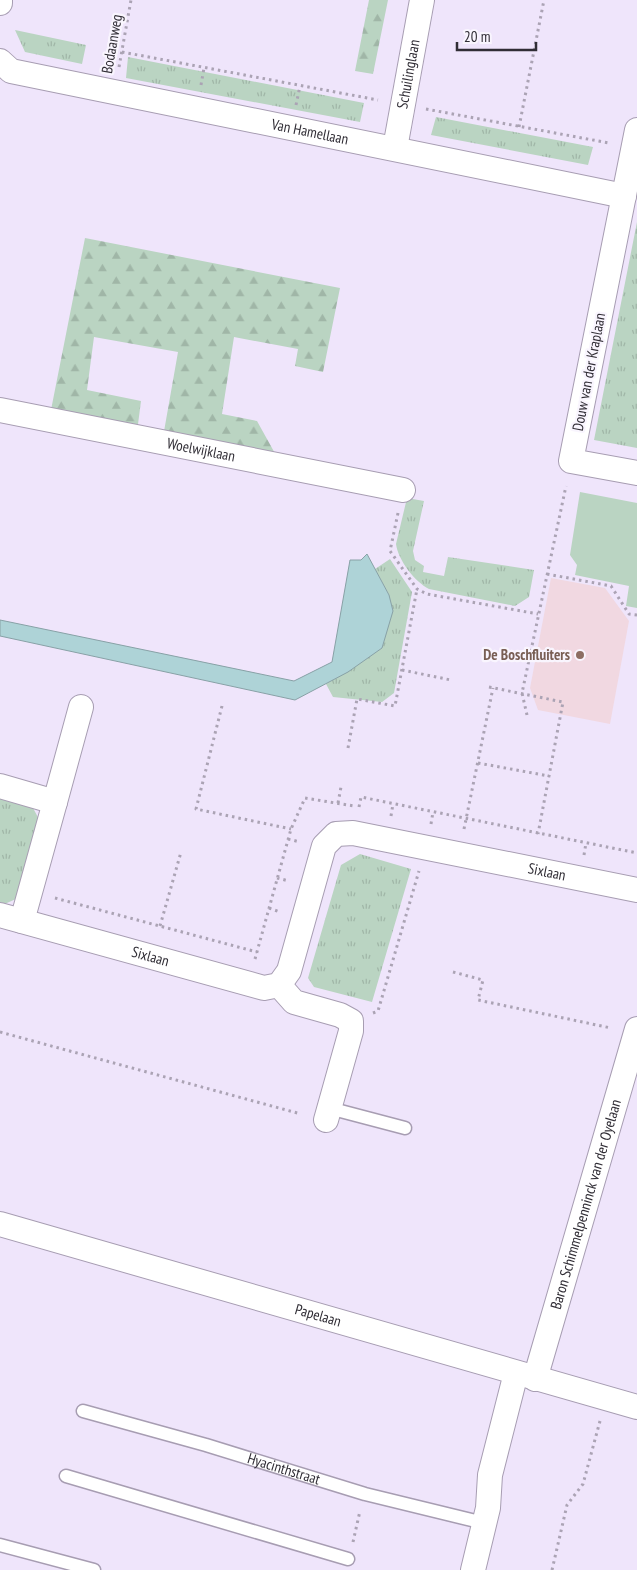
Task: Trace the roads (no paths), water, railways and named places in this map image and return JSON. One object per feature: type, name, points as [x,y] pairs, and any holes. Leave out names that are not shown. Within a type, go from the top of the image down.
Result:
[{"type":"street","name":"Schuilinglaan","points":[[395,148],[422,0]]},
{"type":"street","name":"Van Hamellaan","points":[[0,61],[11,71],[624,196]]},
{"type":"street","name":"Douw van der Kraplaan","points":[[637,130],[571,461],[637,473]]},
{"type":"street","name":"Woelwijklaan","points":[[0,410],[403,490]]},
{"type":"street","name":"Sixlaan","points":[[81,707],[30,891],[11,918],[264,988],[280,985],[288,971],[324,846],[336,834],[354,833],[637,890]]},
{"type":"street","points":[[0,786],[55,802]]},
{"type":"street","points":[[280,985],[294,1002],[340,1015],[351,1021],[351,1031],[327,1114]]},
{"type":"street","name":"Baron Schimmelpenninck van der Oyelaan","points":[[526,1376],[636,1031]]},
{"type":"street","name":"Papelaan","points":[[0,1224],[637,1407]]},
{"type":"street","points":[[473,1570],[491,1489],[490,1475],[526,1376]]},
{"type":"lane","points":[[327,1114],[405,1128]]},
{"type":"lane","name":"Hyacinthstraat","points":[[83,1411],[206,1445],[365,1494],[484,1523]]},
{"type":"lane","points":[[66,1476],[348,1559]]},
{"type":"lane","points":[[0,1545],[94,1570]]},
{"type":"place","name":"De Boschfluiters","points":[[580,655]]}]
